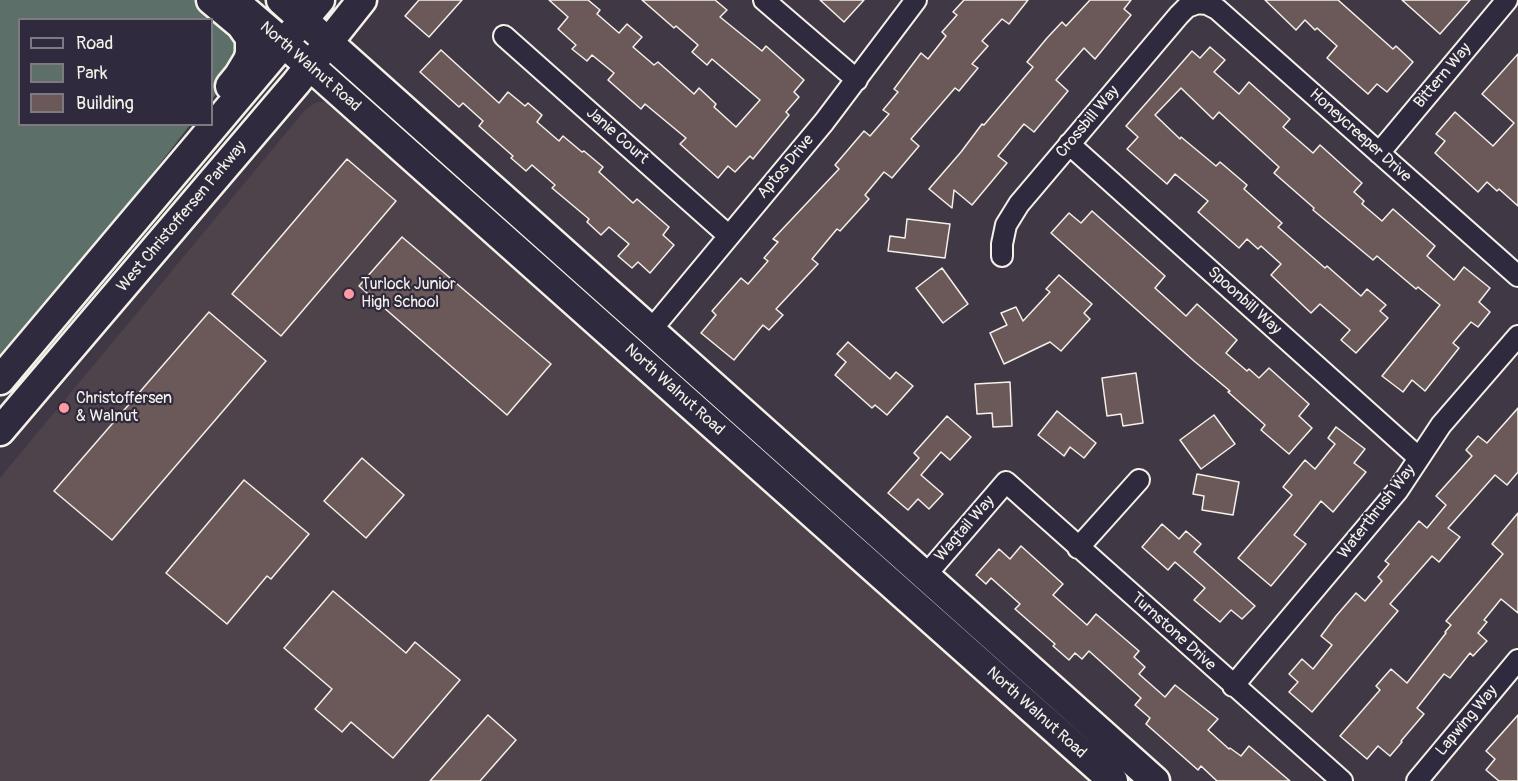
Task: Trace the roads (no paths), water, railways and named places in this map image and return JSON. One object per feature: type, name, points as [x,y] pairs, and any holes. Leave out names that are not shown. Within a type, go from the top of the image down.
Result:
[{"type":"street","points":[[211,0],[247,32],[250,38],[244,68],[213,107]]},
{"type":"street","name":"North Walnut Road","points":[[233,0],[1113,781]]},
{"type":"street","name":"North Walnut Road","points":[[281,0],[312,10],[329,42],[1155,781]]},
{"type":"street","name":"West Christoffersen Parkway","points":[[0,431],[310,66],[362,0]]},
{"type":"street","points":[[764,0],[857,80]]},
{"type":"street","name":"Aptos Drive","points":[[651,330],[857,80],[916,0]]},
{"type":"street","name":"Bittern Way","points":[[1379,153],[1507,0]]},
{"type":"street","name":"Honeycreeper Drive","points":[[1198,3],[1217,9],[1518,276]]},
{"type":"street","name":"Crossbill Way","points":[[1002,256],[1003,236],[1019,204],[1179,15],[1198,3]]},
{"type":"street","name":"West Christoffersen Parkway","points":[[0,380],[312,10]]},
{"type":"street","name":"Janie Court","points":[[504,36],[729,236]]},
{"type":"street","points":[[175,172],[195,126]]},
{"type":"street","name":"Spoonbill Way","points":[[1069,144],[1419,458]]},
{"type":"street","name":"Waterthrush Way","points":[[1233,686],[1398,490],[1453,410],[1518,336]]},
{"type":"street","points":[[1078,548],[1139,480]]},
{"type":"street","name":"Wagtail Way","points":[[925,576],[1006,482]]},
{"type":"street","name":"Turnstone Drive","points":[[1006,482],[1342,781]]},
{"type":"street","name":"Lapwing Way","points":[[1417,781],[1518,660]]},
{"type":"place","name":"Turlock Junior High School","points":[[349,294]]},
{"type":"place","name":"Christoffersen & Walnut","points":[[64,408]]}]
